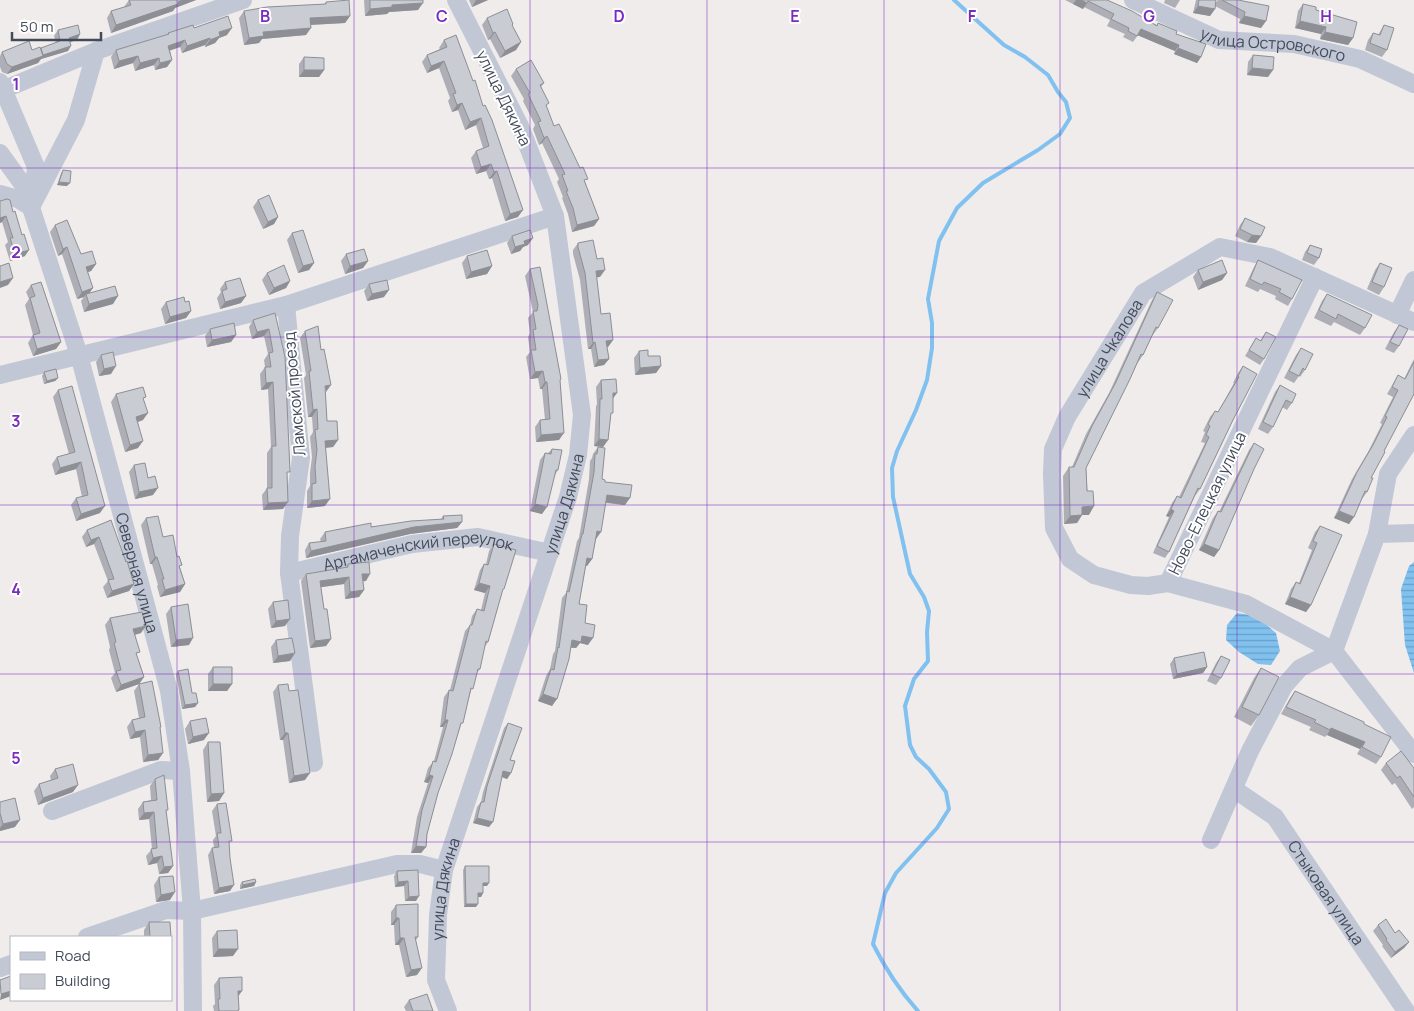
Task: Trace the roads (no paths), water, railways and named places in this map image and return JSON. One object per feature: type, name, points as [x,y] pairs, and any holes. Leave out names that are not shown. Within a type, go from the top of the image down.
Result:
[{"type":"street","points":[[31,207],[36,166],[1,87],[96,51],[243,0]]},
{"type":"street","name":"улица Дякина","points":[[448,1011],[436,980],[438,915],[444,870],[568,497],[578,455],[582,415],[555,216],[520,126],[456,0]]},
{"type":"street","name":"улица Островского","points":[[1140,1],[1220,40],[1294,44],[1360,59],[1414,84]]},
{"type":"street","points":[[31,207],[76,120],[96,51]]},
{"type":"street","name":"Северная улица","points":[[0,153],[24,186],[79,355],[169,691],[181,771],[192,911],[193,1011]]},
{"type":"street","points":[[0,194],[18,199],[31,207]]},
{"type":"street","points":[[0,375],[286,305],[555,216]]},
{"type":"street","name":"улица Чкалова","points":[[1168,583],[1148,586],[1131,585],[1094,575],[1070,558],[1054,528],[1053,449],[1067,417],[1142,293],[1220,247],[1270,257],[1414,322]]},
{"type":"street","name":"Ново-Елецкая улица","points":[[1316,277],[1168,583],[1246,604],[1334,650],[1414,754]]},
{"type":"street","points":[[1398,315],[1414,280]]},
{"type":"street","name":"Ламской проезд","points":[[286,305],[301,458],[290,536],[288,573],[314,763]]},
{"type":"street","points":[[1211,840],[1250,751],[1284,686],[1300,668],[1334,650],[1376,534],[1388,474],[1414,435]]},
{"type":"street","points":[[1376,534],[1414,533]]},
{"type":"street","name":"Аргамаченский переулок","points":[[288,573],[412,544],[478,537],[550,553]]},
{"type":"street","points":[[52,811],[161,770],[181,771]]},
{"type":"street","name":"Стыковая улица","points":[[1234,789],[1276,817],[1406,1011]]},
{"type":"street","points":[[90,936],[166,910],[192,911],[397,864],[420,864],[444,870]]},
{"type":"water","points":[[1414,562],[1414,673],[1405,645],[1401,589],[1409,566]]},
{"type":"water","points":[[1237,613],[1256,616],[1276,633],[1280,651],[1271,665],[1258,664],[1239,652],[1226,640],[1227,625]]},
{"type":"waterway","points":[[918,1011],[893,979],[873,944],[885,893],[896,873],[937,828],[949,809],[946,792],[929,769],[916,757],[910,745],[905,706],[914,679],[928,661],[927,632],[929,611],[924,597],[910,574],[893,497],[892,468],[897,451],[916,410],[927,380],[932,348],[932,323],[928,299],[939,241],[957,208],[983,183],[1038,150],[1060,134],[1070,118],[1066,102],[1048,75],[1025,57],[1004,45],[954,0]]}]
